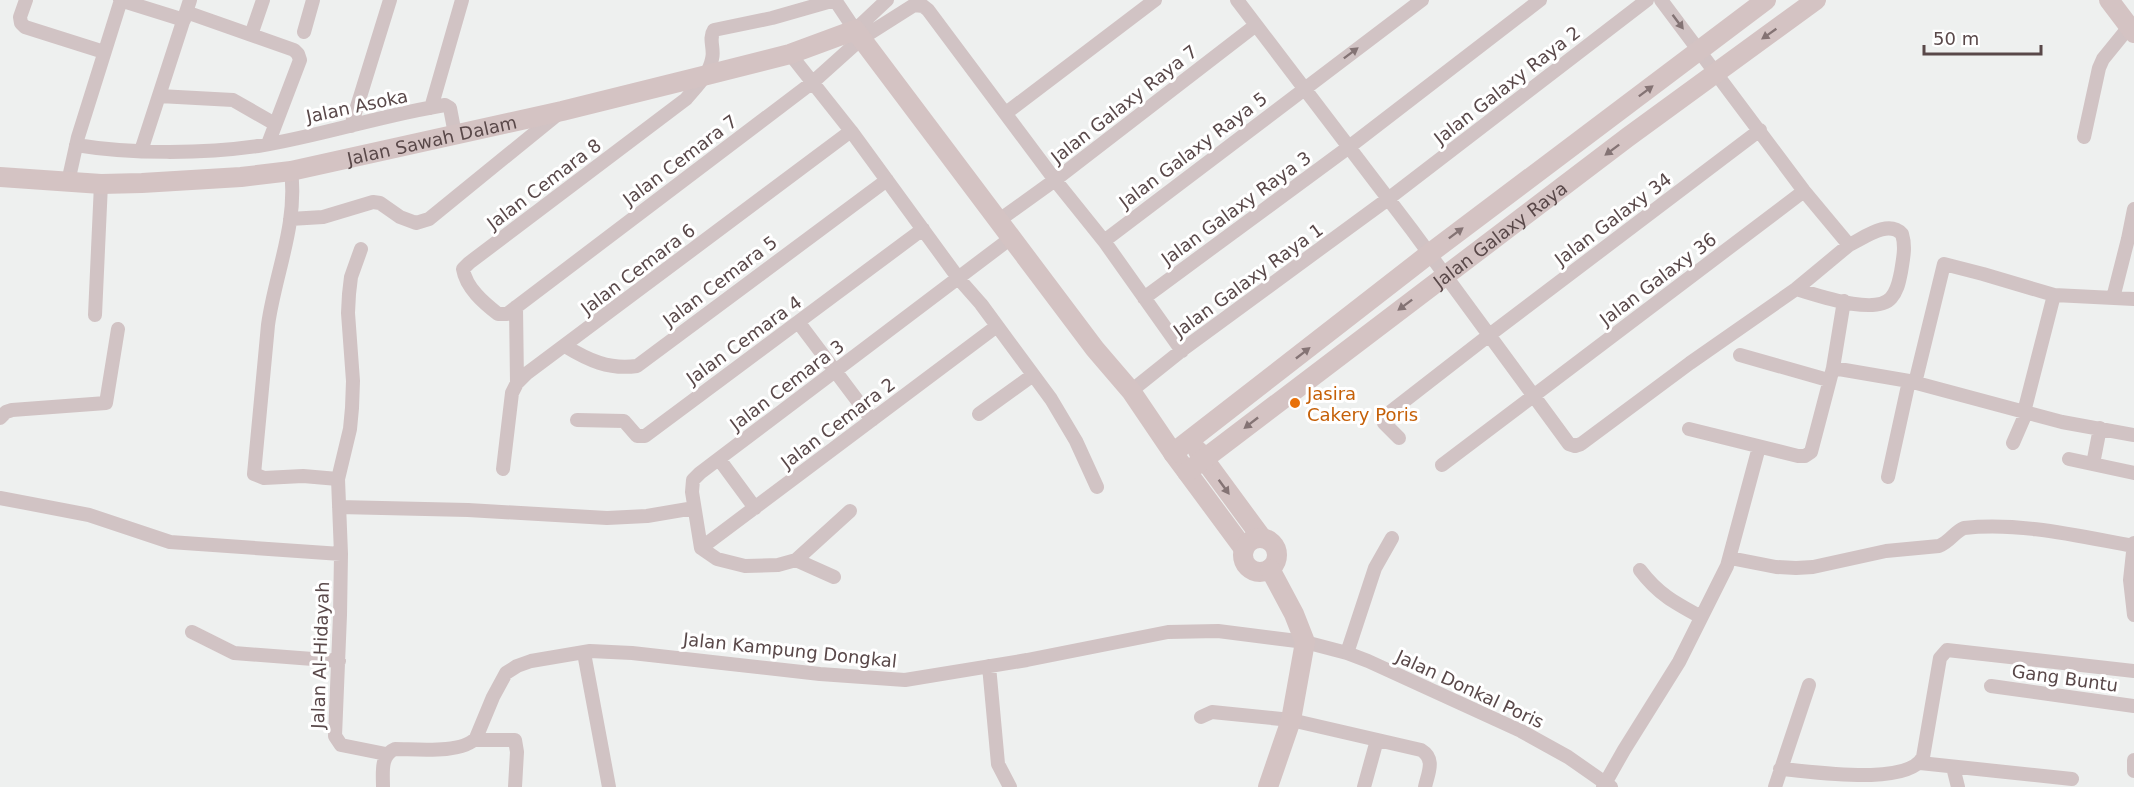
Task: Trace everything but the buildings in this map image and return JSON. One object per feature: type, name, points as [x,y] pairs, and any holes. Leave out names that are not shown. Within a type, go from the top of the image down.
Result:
[{"type":"street","points":[[26,0],[20,17],[25,27],[104,52]]},
{"type":"street","points":[[68,178],[121,0],[187,11],[251,35],[263,0]]},
{"type":"street","points":[[304,32],[313,0]]},
{"type":"street","points":[[351,126],[390,0]]},
{"type":"street","points":[[431,108],[462,0]]},
{"type":"street","points":[[856,30],[887,0]]},
{"type":"street","points":[[1006,113],[1155,0]]},
{"type":"street","points":[[1237,0],[1569,444],[1575,446],[1581,444],[1690,363],[1796,289],[1850,245],[1880,230],[1894,229],[1902,234],[1904,256],[1898,287],[1885,303],[1870,305],[1844,301],[1796,289]]},
{"type":"street","name":"Jalan Galaxy Raya 5","points":[[1104,241],[1422,0]]},
{"type":"street","name":"Jalan Galaxy Raya 3","points":[[1144,298],[1349,147],[1540,0]]},
{"type":"street","name":"Jalan Galaxy Raya 2","points":[[1388,199],[1647,0]]},
{"type":"street","points":[[1661,0],[1804,191],[1850,245]]},
{"type":"street","name":"Jalan Galaxy Raya","points":[[1173,453],[1429,254],[1766,0]]},
{"type":"street","name":"Jalan Galaxy Raya","points":[[1187,472],[1444,275],[1816,0]]},
{"type":"street","points":[[2084,136],[2099,68],[2103,60],[2132,30],[2109,0]]},
{"type":"street","points":[[710,66],[711,35],[718,28],[837,3],[856,30],[1005,215],[1011,238],[1095,349],[1131,391],[1173,453],[1244,549]]},
{"type":"street","points":[[856,30],[914,5],[923,6],[928,10],[1055,180],[1104,241],[1182,351]]},
{"type":"street","points":[[141,151],[187,11]]},
{"type":"street","name":"Jalan Galaxy Raya 7","points":[[1005,215],[1055,180],[1256,26]]},
{"type":"street","name":"Jalan Sawah Dalam","points":[[0,177],[68,178],[101,184],[184,181],[291,171],[454,131],[562,111],[710,66],[790,54],[856,30]]},
{"type":"street","name":"Jalan Cemara 7","points":[[516,307],[813,82],[856,30]]},
{"type":"street","name":"Jalan Asoka","points":[[251,35],[294,50],[300,60],[268,144]]},
{"type":"street","points":[[790,54],[851,131],[959,279],[1051,399],[1076,441],[1097,487]]},
{"type":"street","name":"Jalan Cemara 8","points":[[516,307],[507,314],[498,314],[469,285],[463,272],[464,267],[686,99],[710,66]]},
{"type":"street","points":[[159,96],[233,100],[275,124]]},
{"type":"street","name":"Jalan Asoka","points":[[75,150],[228,149],[268,144],[445,105],[450,108],[454,131]]},
{"type":"street","points":[[290,219],[323,217],[373,202],[380,203],[400,217],[416,223],[429,219],[562,111]]},
{"type":"street","name":"Jalan Galaxy 34","points":[[1399,438],[1384,423],[1385,416],[1760,130]]},
{"type":"street","name":"Jalan Cemara 6","points":[[517,383],[851,131]]},
{"type":"street","points":[[291,171],[293,201],[268,325],[254,474],[264,478],[303,476],[338,479]]},
{"type":"street","name":"Jalan Cemara 5","points":[[565,346],[602,365],[616,368],[636,366],[887,180]]},
{"type":"street","points":[[95,315],[101,184]]},
{"type":"street","name":"Jalan Galaxy 36","points":[[1442,465],[1804,191]]},
{"type":"street","name":"Jalan Galaxy Raya 1","points":[[1131,391],[1388,199]]},
{"type":"street","points":[[2113,298],[2131,240],[2134,209]]},
{"type":"street","name":"Jalan Cemara 4","points":[[578,420],[624,421],[637,436],[645,436],[923,229]]},
{"type":"street","name":"Jalan Cemara 3","points":[[701,548],[694,508],[693,480],[700,473],[1011,238]]},
{"type":"street","name":"Jalan Al-Hidayah","points":[[361,249],[351,277],[349,294],[352,408],[350,429],[338,479],[341,554],[335,736],[341,745],[386,754]]},
{"type":"street","points":[[1888,477],[1944,264],[2054,295],[2134,299]]},
{"type":"street","points":[[2013,443],[2025,412],[2054,295]]},
{"type":"street","points":[[1689,429],[1798,456],[1805,456],[1811,452],[1830,374],[1844,301]]},
{"type":"street","points":[[503,469],[512,393],[517,383],[516,307]]},
{"type":"street","points":[[799,323],[872,420]]},
{"type":"street","name":"Jalan Cemara 2","points":[[701,548],[997,326]]},
{"type":"street","points":[[0,418],[12,410],[106,403],[118,329]]},
{"type":"street","points":[[1740,355],[1830,374],[1912,382],[2025,412],[2134,435]]},
{"type":"street","points":[[979,414],[1033,375]]},
{"type":"street","points":[[1156,426],[1190,440],[1262,538],[1274,546],[1277,554],[1275,562],[1270,569],[1262,572],[1246,565],[1243,557],[1244,549],[1250,542],[1262,538]]},
{"type":"street","points":[[2093,464],[2100,428]]},
{"type":"street","points":[[1606,786],[1624,750],[1679,662],[1730,558],[1760,447]]},
{"type":"street","points":[[719,459],[755,508]]},
{"type":"street","points":[[2069,459],[2134,473]]},
{"type":"street","points":[[0,498],[89,515],[170,542],[341,554]]},
{"type":"street","points":[[339,507],[468,510],[607,518],[647,516],[694,508]]},
{"type":"street","points":[[701,548],[717,559],[745,566],[778,565],[796,560],[850,511]]},
{"type":"street","points":[[1730,558],[1776,567],[1813,567],[1886,551],[1939,546],[1945,544],[1964,528],[2006,526],[2134,544],[2130,580],[2134,615]]},
{"type":"street","points":[[1347,653],[1375,568],[1392,538]]},
{"type":"street","points":[[796,560],[834,578]]},
{"type":"street","points":[[1268,787],[1291,720],[1305,642],[1270,569]]},
{"type":"street","points":[[1640,570],[1651,585],[1666,598],[1701,618]]},
{"type":"street","name":"Jalan Kampung Dongkal","points":[[475,740],[493,696],[506,673],[531,661],[584,652],[632,653],[820,674],[905,680],[1168,632],[1218,631],[1305,642]]},
{"type":"street","points":[[192,632],[234,653],[339,661]]},
{"type":"street","name":"Jalan Donkal Poris","points":[[1305,642],[1347,653],[1521,731],[1568,757],[1606,786]]},
{"type":"street","points":[[1920,764],[1940,658],[1947,650],[2134,671]]},
{"type":"street","points":[[584,652],[609,787]]},
{"type":"street","points":[[989,666],[998,764],[1010,787]]},
{"type":"street","points":[[1775,787],[1809,685]]},
{"type":"street","name":"Gang Buntu","points":[[1991,686],[2134,706]]},
{"type":"street","points":[[1200,717],[1212,712],[1291,720],[1421,750],[1429,756],[1430,763],[1425,787]]},
{"type":"street","points":[[383,787],[386,754],[395,749],[460,747],[475,740],[515,740],[517,752],[515,787]]},
{"type":"street","points":[[1364,787],[1377,740]]},
{"type":"street","points":[[2134,763],[2134,771]]},
{"type":"street","points":[[1780,769],[1862,775],[1905,771],[1920,764],[2072,779]]},
{"type":"street","points":[[1953,767],[1958,787]]},
{"type":"place","name":"Jasira Cakery Poris","points":[[1295,403]]}]
